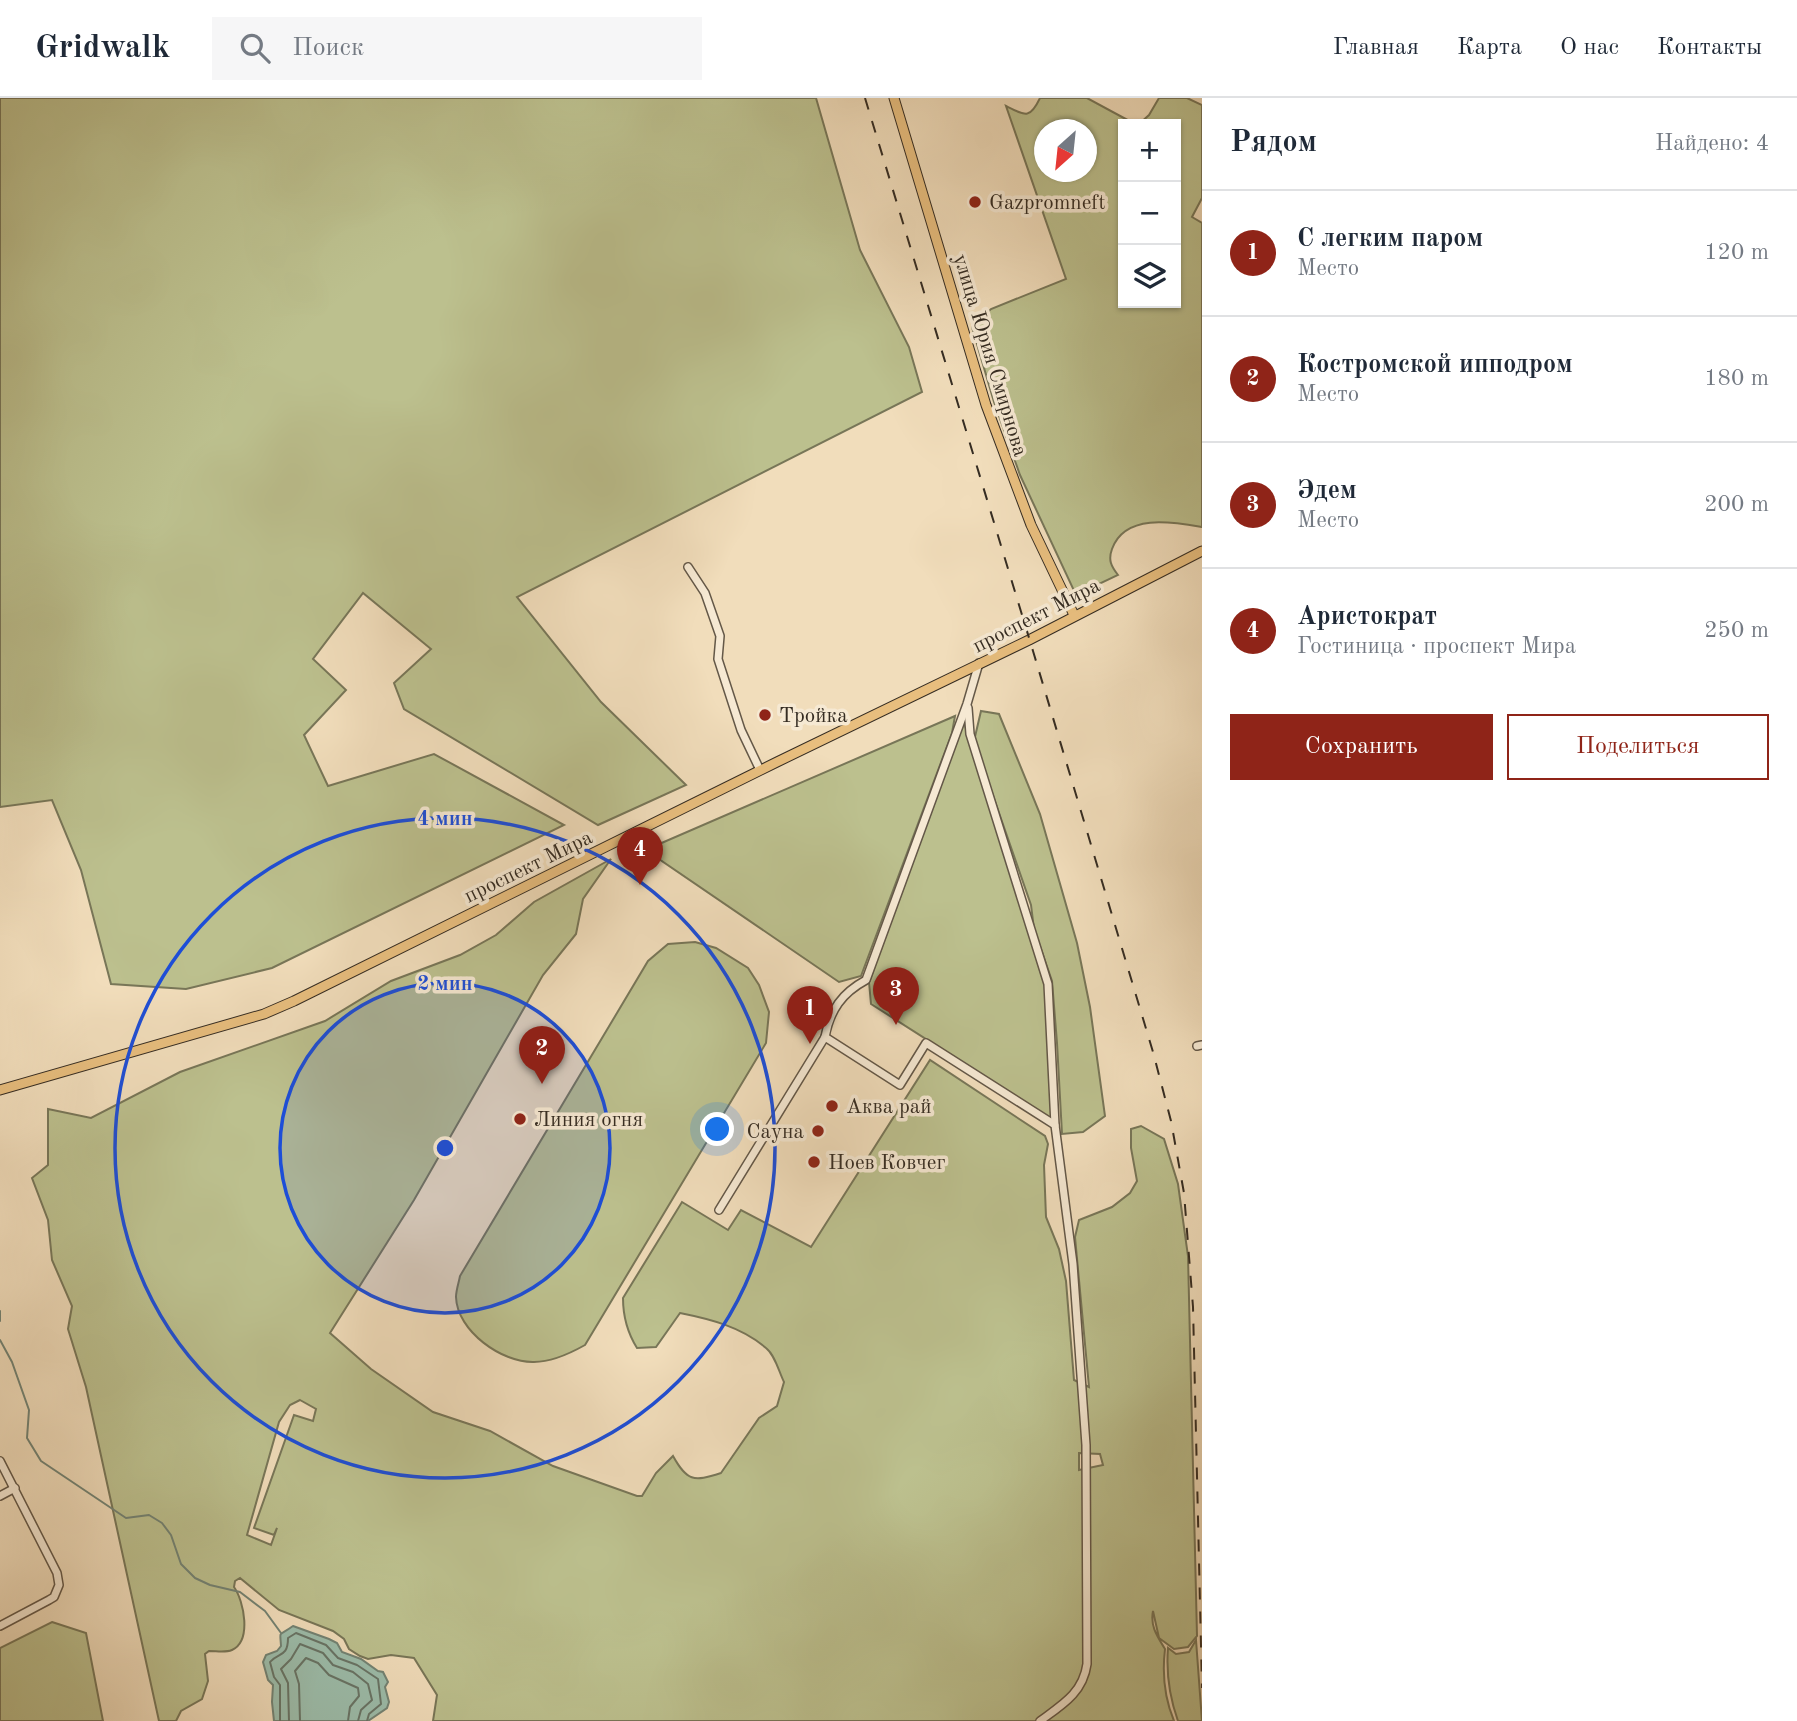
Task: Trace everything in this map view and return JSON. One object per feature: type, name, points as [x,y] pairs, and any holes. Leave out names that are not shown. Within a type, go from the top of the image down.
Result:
[{"type":"main road","name":"улица Юрия Смирнова","points":[[894,98],[986,405],[1031,526],[1074,615]]},
{"type":"main road","name":"проспект Мира","points":[[0,1090],[264,1014],[1202,551]]},
{"type":"street","points":[[688,567],[705,593],[713,615],[720,636],[718,659],[741,730],[760,770]]},
{"type":"street","points":[[719,1210],[825,1037],[828,1020],[848,989],[866,980],[967,704],[979,663]]},
{"type":"street","points":[[967,704],[970,734],[1048,984],[1055,1125],[1073,1264],[1086,1445],[1085,1677],[1074,1694],[1040,1721]]},
{"type":"street","points":[[825,1037],[900,1085],[926,1043],[1055,1125]]},
{"type":"street","points":[[0,1461],[59,1579],[57,1591],[49,1600],[0,1626]]},
{"type":"street","points":[[0,1496],[15,1488]]},
{"type":"green space","points":[[0,98],[816,98],[860,250],[909,347],[922,392],[517,597],[601,702],[686,785],[598,825],[404,709],[394,683],[431,649],[363,593],[313,659],[346,690],[304,735],[328,786],[434,754],[564,825],[272,968],[186,989],[111,984],[81,870],[52,800],[0,807]]},
{"type":"green space","points":[[1040,98],[1087,98],[1126,119],[1118,119],[1118,308],[1181,308],[1181,119],[1145,119],[1159,98],[1187,98],[1202,105],[1202,198],[1192,217],[1202,223],[1202,527],[1164,522],[1139,525],[1127,530],[1118,538],[1110,556],[1118,575],[1076,595],[1020,475],[994,402],[972,327],[991,309],[1066,279],[1006,106],[1027,114],[1033,110]]},
{"type":"green space","points":[[981,711],[999,714],[1040,814],[1077,943],[1090,1007],[1105,1116],[1083,1132],[1062,1134],[1052,981],[1034,929],[1031,905],[974,741]]},
{"type":"green space","points":[[955,716],[952,733],[861,976],[839,982],[656,857],[650,848]]},
{"type":"green space","points":[[964,722],[1045,986],[1053,1120],[871,1004],[869,982]]},
{"type":"green space","points":[[611,859],[583,899],[576,934],[543,975],[414,1200],[330,1333],[371,1369],[433,1412],[490,1431],[553,1466],[637,1496],[642,1496],[656,1473],[673,1456],[682,1470],[692,1477],[704,1478],[721,1473],[759,1418],[777,1406],[784,1382],[772,1355],[757,1341],[736,1329],[680,1313],[656,1347],[637,1348],[626,1324],[623,1298],[682,1202],[728,1230],[741,1210],[811,1247],[930,1060],[1045,1136],[1048,1144],[1044,1165],[1046,1217],[1059,1249],[1066,1281],[1074,1380],[1089,1387],[1075,1237],[1079,1220],[1112,1207],[1130,1193],[1137,1181],[1131,1148],[1131,1129],[1141,1126],[1164,1139],[1178,1184],[1188,1256],[1197,1636],[1188,1647],[1174,1649],[1159,1638],[1153,1611],[1152,1616],[1155,1631],[1165,1649],[1165,1685],[1174,1721],[433,1721],[437,1695],[414,1658],[391,1655],[368,1659],[360,1656],[349,1649],[344,1639],[333,1631],[279,1610],[240,1578],[235,1581],[234,1587],[243,1611],[242,1638],[232,1650],[209,1651],[205,1654],[208,1681],[202,1699],[181,1711],[176,1721],[159,1721],[86,1387],[68,1329],[72,1306],[52,1260],[48,1220],[32,1178],[48,1165],[48,1109],[91,1118],[180,1072],[325,1021],[391,981],[460,955],[496,935],[534,902]],"holes":[[[300,1400],[316,1409],[313,1421],[294,1415],[254,1528],[274,1535],[277,1528],[271,1545],[247,1535],[279,1422],[290,1405]],[[1079,1453],[1100,1454],[1103,1465],[1079,1470]]]},
{"type":"green space","points":[[695,942],[716,948],[748,968],[759,985],[769,1012],[766,1043],[585,1345],[547,1361],[522,1361],[508,1357],[483,1343],[464,1322],[456,1297],[460,1276],[648,961],[668,944]]},
{"type":"green space","points":[[52,1622],[86,1633],[103,1721],[0,1721],[0,1648]]},
{"type":"green space","points":[[1196,1640],[1202,1721],[1178,1721],[1169,1685],[1168,1648],[1176,1654],[1189,1652]]},
{"type":"water","points":[[293,1626],[337,1643],[342,1652],[383,1672],[388,1682],[385,1687],[389,1702],[387,1708],[368,1721],[274,1721],[273,1685],[268,1680],[263,1662],[266,1655],[277,1651],[281,1646],[281,1634]]},
{"type":"waterway","points":[[0,1311],[0,1321]]},
{"type":"waterway","points":[[0,1340],[12,1362],[29,1410],[27,1438],[41,1461],[126,1518],[149,1515],[162,1523],[171,1535],[181,1564],[195,1578],[210,1585],[240,1592],[265,1611],[281,1633]]},
{"type":"railway","points":[[865,98],[1153,1052],[1171,1121],[1184,1193],[1193,1307],[1202,1688]]},
{"type":"place","name":"Gazpromneft","points":[[975,202]]},
{"type":"place","name":"Тройка","points":[[765,715]]},
{"type":"place","name":"Аристократ","points":[[640,885]]},
{"type":"place","name":"Эдем","points":[[896,1025]]},
{"type":"place","name":"С легким паром","points":[[810,1044]]},
{"type":"place","name":"Костромской ипподром","points":[[542,1084]]},
{"type":"place","name":"Аква рай","points":[[832,1106]]},
{"type":"place","name":"Линия огня","points":[[520,1119]]},
{"type":"place","name":"Сауна","points":[[818,1131]]},
{"type":"place","name":"Ноев Ковчег","points":[[814,1162]]}]
